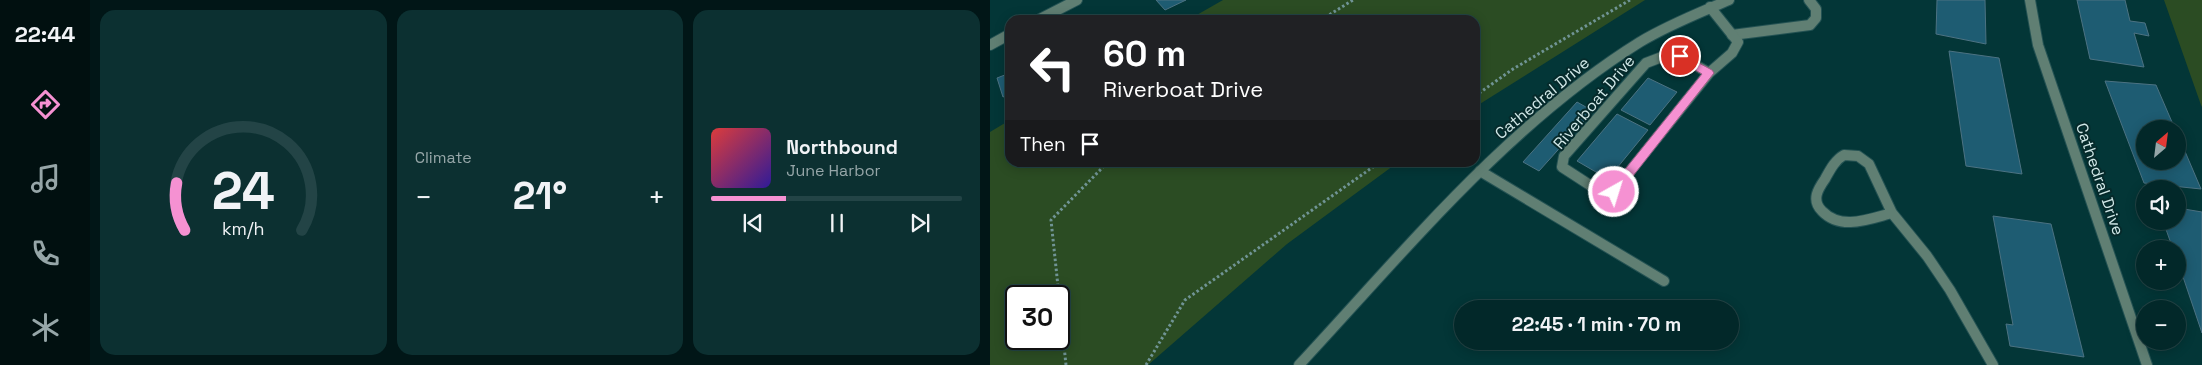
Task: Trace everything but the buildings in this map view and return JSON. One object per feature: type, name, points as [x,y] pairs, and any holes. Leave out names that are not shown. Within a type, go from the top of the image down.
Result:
[{"type":"street","points":[[1048,15],[1077,0]]},
{"type":"street","name":"Cathedral Drive","points":[[1299,365],[1480,172],[1535,119],[1622,52],[1658,31],[1729,0]]},
{"type":"street","points":[[1710,7],[1732,34],[1810,25],[1816,18],[1816,9],[1809,0]]},
{"type":"street","name":"Cathedral Drive","points":[[2030,0],[2038,45],[2147,365]]},
{"type":"street","name":"Riverboat Drive","points":[[1709,73],[1680,56],[1666,55],[1646,63],[1564,156],[1562,167],[1599,191],[1614,192],[1709,73],[1732,53],[1738,42],[1732,34]]},
{"type":"street","points":[[990,45],[1005,37]]},
{"type":"street","points":[[1892,213],[1848,224],[1836,221],[1825,215],[1818,206],[1815,196],[1838,158],[1844,155],[1854,155],[1863,158],[1869,164],[1892,213],[1927,256],[1950,290],[1994,365]]},
{"type":"street","points":[[1480,172],[1664,281]]},
{"type":"path","points":[[1329,15],[1353,0]]},
{"type":"path","points":[[1480,92],[1513,69],[1630,0]]},
{"type":"path","points":[[1058,285],[1051,220],[1103,167]]},
{"type":"path","points":[[1146,365],[1185,300],[1373,167]]},
{"type":"path","points":[[1064,350],[1066,365]]},
{"type":"green space","points":[[1223,0],[1645,0],[1480,104],[1480,15],[1197,15]]},
{"type":"green space","points":[[2164,0],[2202,0],[2202,107],[2201,105]]},
{"type":"green space","points":[[1005,123],[1005,167],[1392,167],[1287,244],[1148,365],[990,365],[990,132]]},
{"type":"route","points":[[1614,192],[1709,73],[1680,56]]}]
